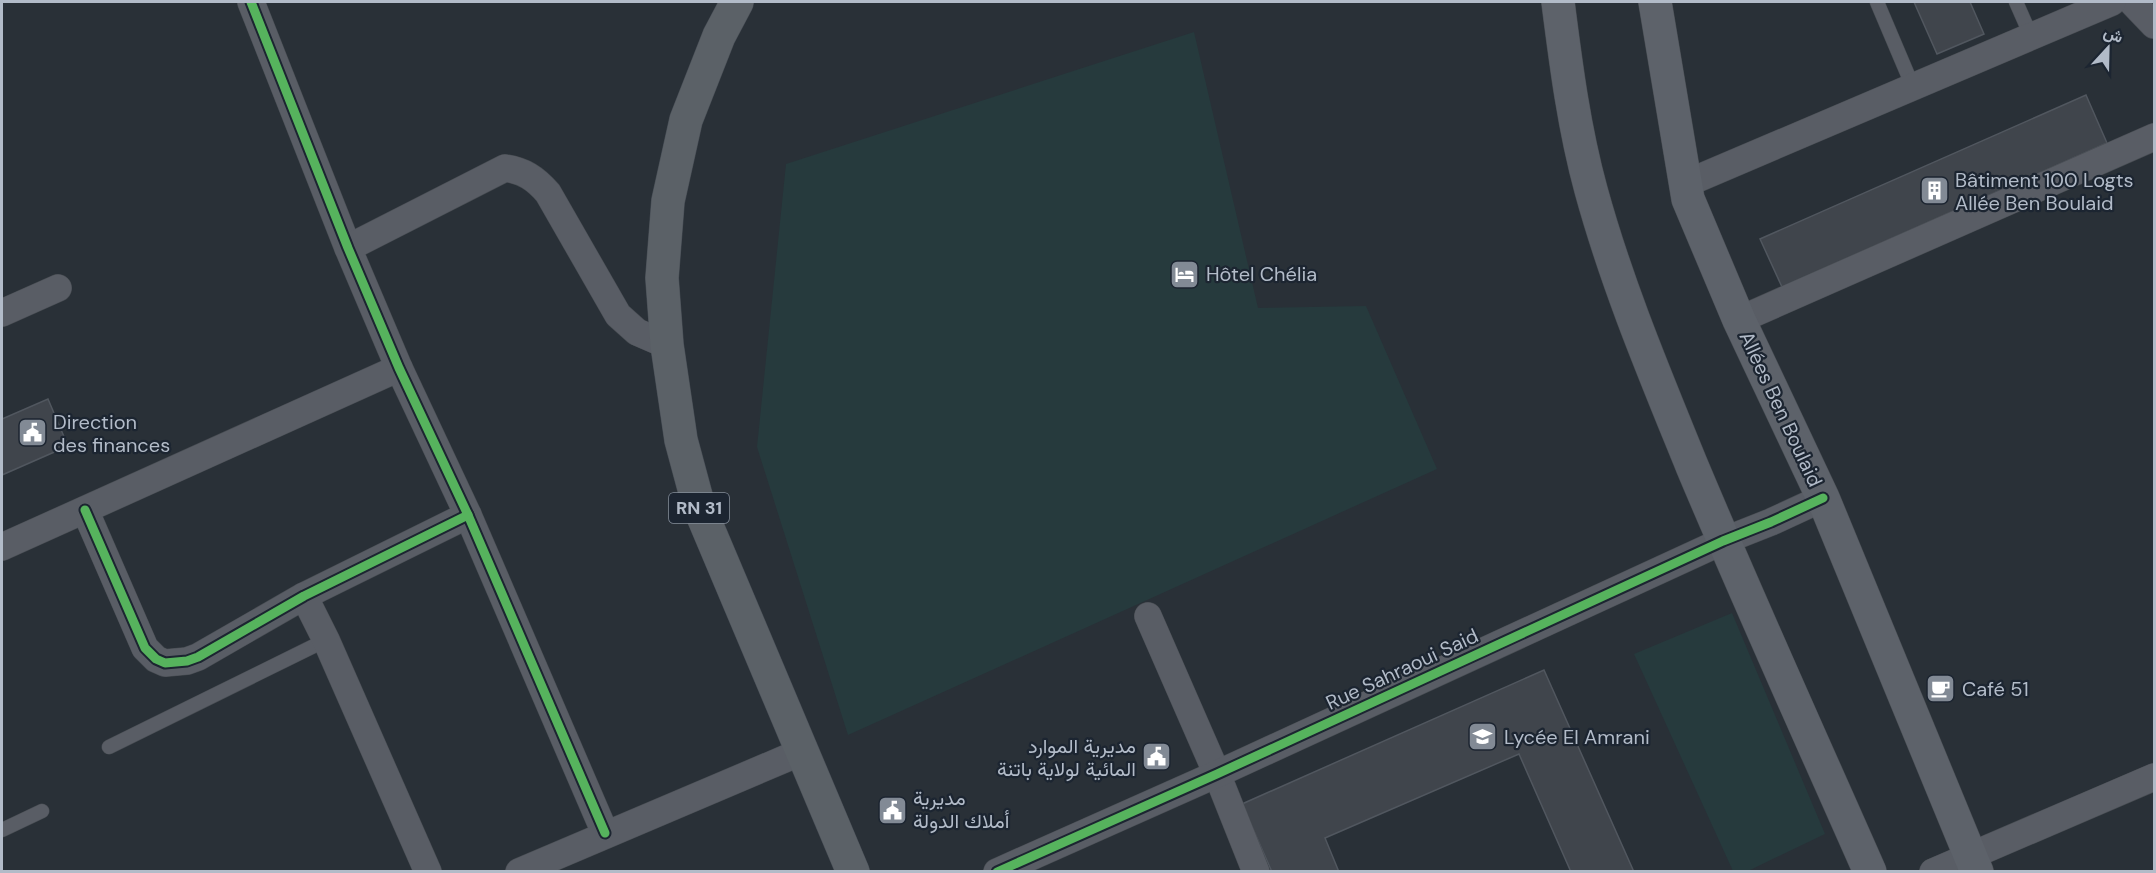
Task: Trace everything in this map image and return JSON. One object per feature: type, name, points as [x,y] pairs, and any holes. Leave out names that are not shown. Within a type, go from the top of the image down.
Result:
[{"type":"main road","name":"RN 31","points":[[737,2],[719,36],[686,120],[668,201],[662,278],[667,345],[681,440],[699,507],[853,872]]},
{"type":"main road","points":[[1558,2],[1569,90],[1590,188],[1615,272],[1646,355],[1724,541],[1870,872]]},
{"type":"main road","name":"Allées Ben Boulaid","points":[[1655,2],[1688,200],[1739,320],[1822,498],[1973,864]]},
{"type":"street","points":[[251,2],[348,249],[399,368],[468,514],[605,833]]},
{"type":"street","points":[[1685,184],[2112,2]]},
{"type":"street","points":[[2132,2],[2154,25]]},
{"type":"street","points":[[1739,320],[2154,137]]},
{"type":"street","points":[[348,249],[505,168],[522,172],[538,181],[548,193],[618,315],[637,332],[667,345]]},
{"type":"street","points":[[2,313],[58,288]]},
{"type":"street","points":[[2,547],[399,368]]},
{"type":"street","name":"Rue Sahraoui Said","points":[[997,872],[1822,498]]},
{"type":"street","points":[[85,510],[145,648],[156,659],[165,663],[188,661],[198,657],[304,596],[468,514]]},
{"type":"street","points":[[304,596],[326,639],[428,872]]},
{"type":"street","points":[[1148,616],[1217,774],[1256,872]]},
{"type":"street","points":[[519,872],[605,833],[801,752]]},
{"type":"street","points":[[1934,872],[1973,864],[2154,777]]},
{"type":"lane","points":[[1877,2],[1913,87]]},
{"type":"lane","points":[[2016,2],[2031,36]]},
{"type":"lane","points":[[109,747],[326,639]]},
{"type":"lane","points":[[2,830],[42,811]]},
{"type":"green space","points":[[1194,32],[1258,308],[1366,306],[1437,469],[848,735],[757,447],[786,164]]},
{"type":"green space","points":[[1732,613],[1825,834],[1748,871],[1733,871],[1634,654]]},
{"type":"building","points":[[1914,2],[1970,2],[1984,34],[1937,54]]},
{"type":"building","name":"Bâtiment 100 Logts Allée Ben Boulaid","points":[[2086,95],[2107,143],[1782,287],[1760,239]]},
{"type":"building","name":"Direction des finances","points":[[48,399],[68,446],[2,475],[2,419]]},
{"type":"building","name":"Lycée El Amrani","points":[[1544,670],[1634,872],[1571,872],[1519,754],[1325,838],[1339,872],[1272,872],[1242,804]]},
{"type":"cycle path","points":[[251,2],[348,248],[399,368],[468,515],[605,833]]},
{"type":"cycle path","points":[[997,872],[1217,774],[1723,541],[1823,498]]},
{"type":"cycle path","points":[[85,510],[145,648],[156,659],[165,663],[187,661],[198,657],[304,596],[468,515]]},
{"type":"place","name":"Bâtiment 100 Logts Allée Ben Boulaid","points":[[1934,191]]},
{"type":"place","name":"Hôtel Chélia","points":[[1185,274]]},
{"type":"place","name":"Direction des finances","points":[[32,433]]},
{"type":"place","name":"Café 51","points":[[1941,689]]},
{"type":"place","name":"Lycée El Amrani","points":[[1483,737]]},
{"type":"place","name":"مديرية الموارد المائية لولاية باتنة","points":[[1157,757]]},
{"type":"place","name":"مديرية أملاك الدولة","points":[[892,810]]}]
